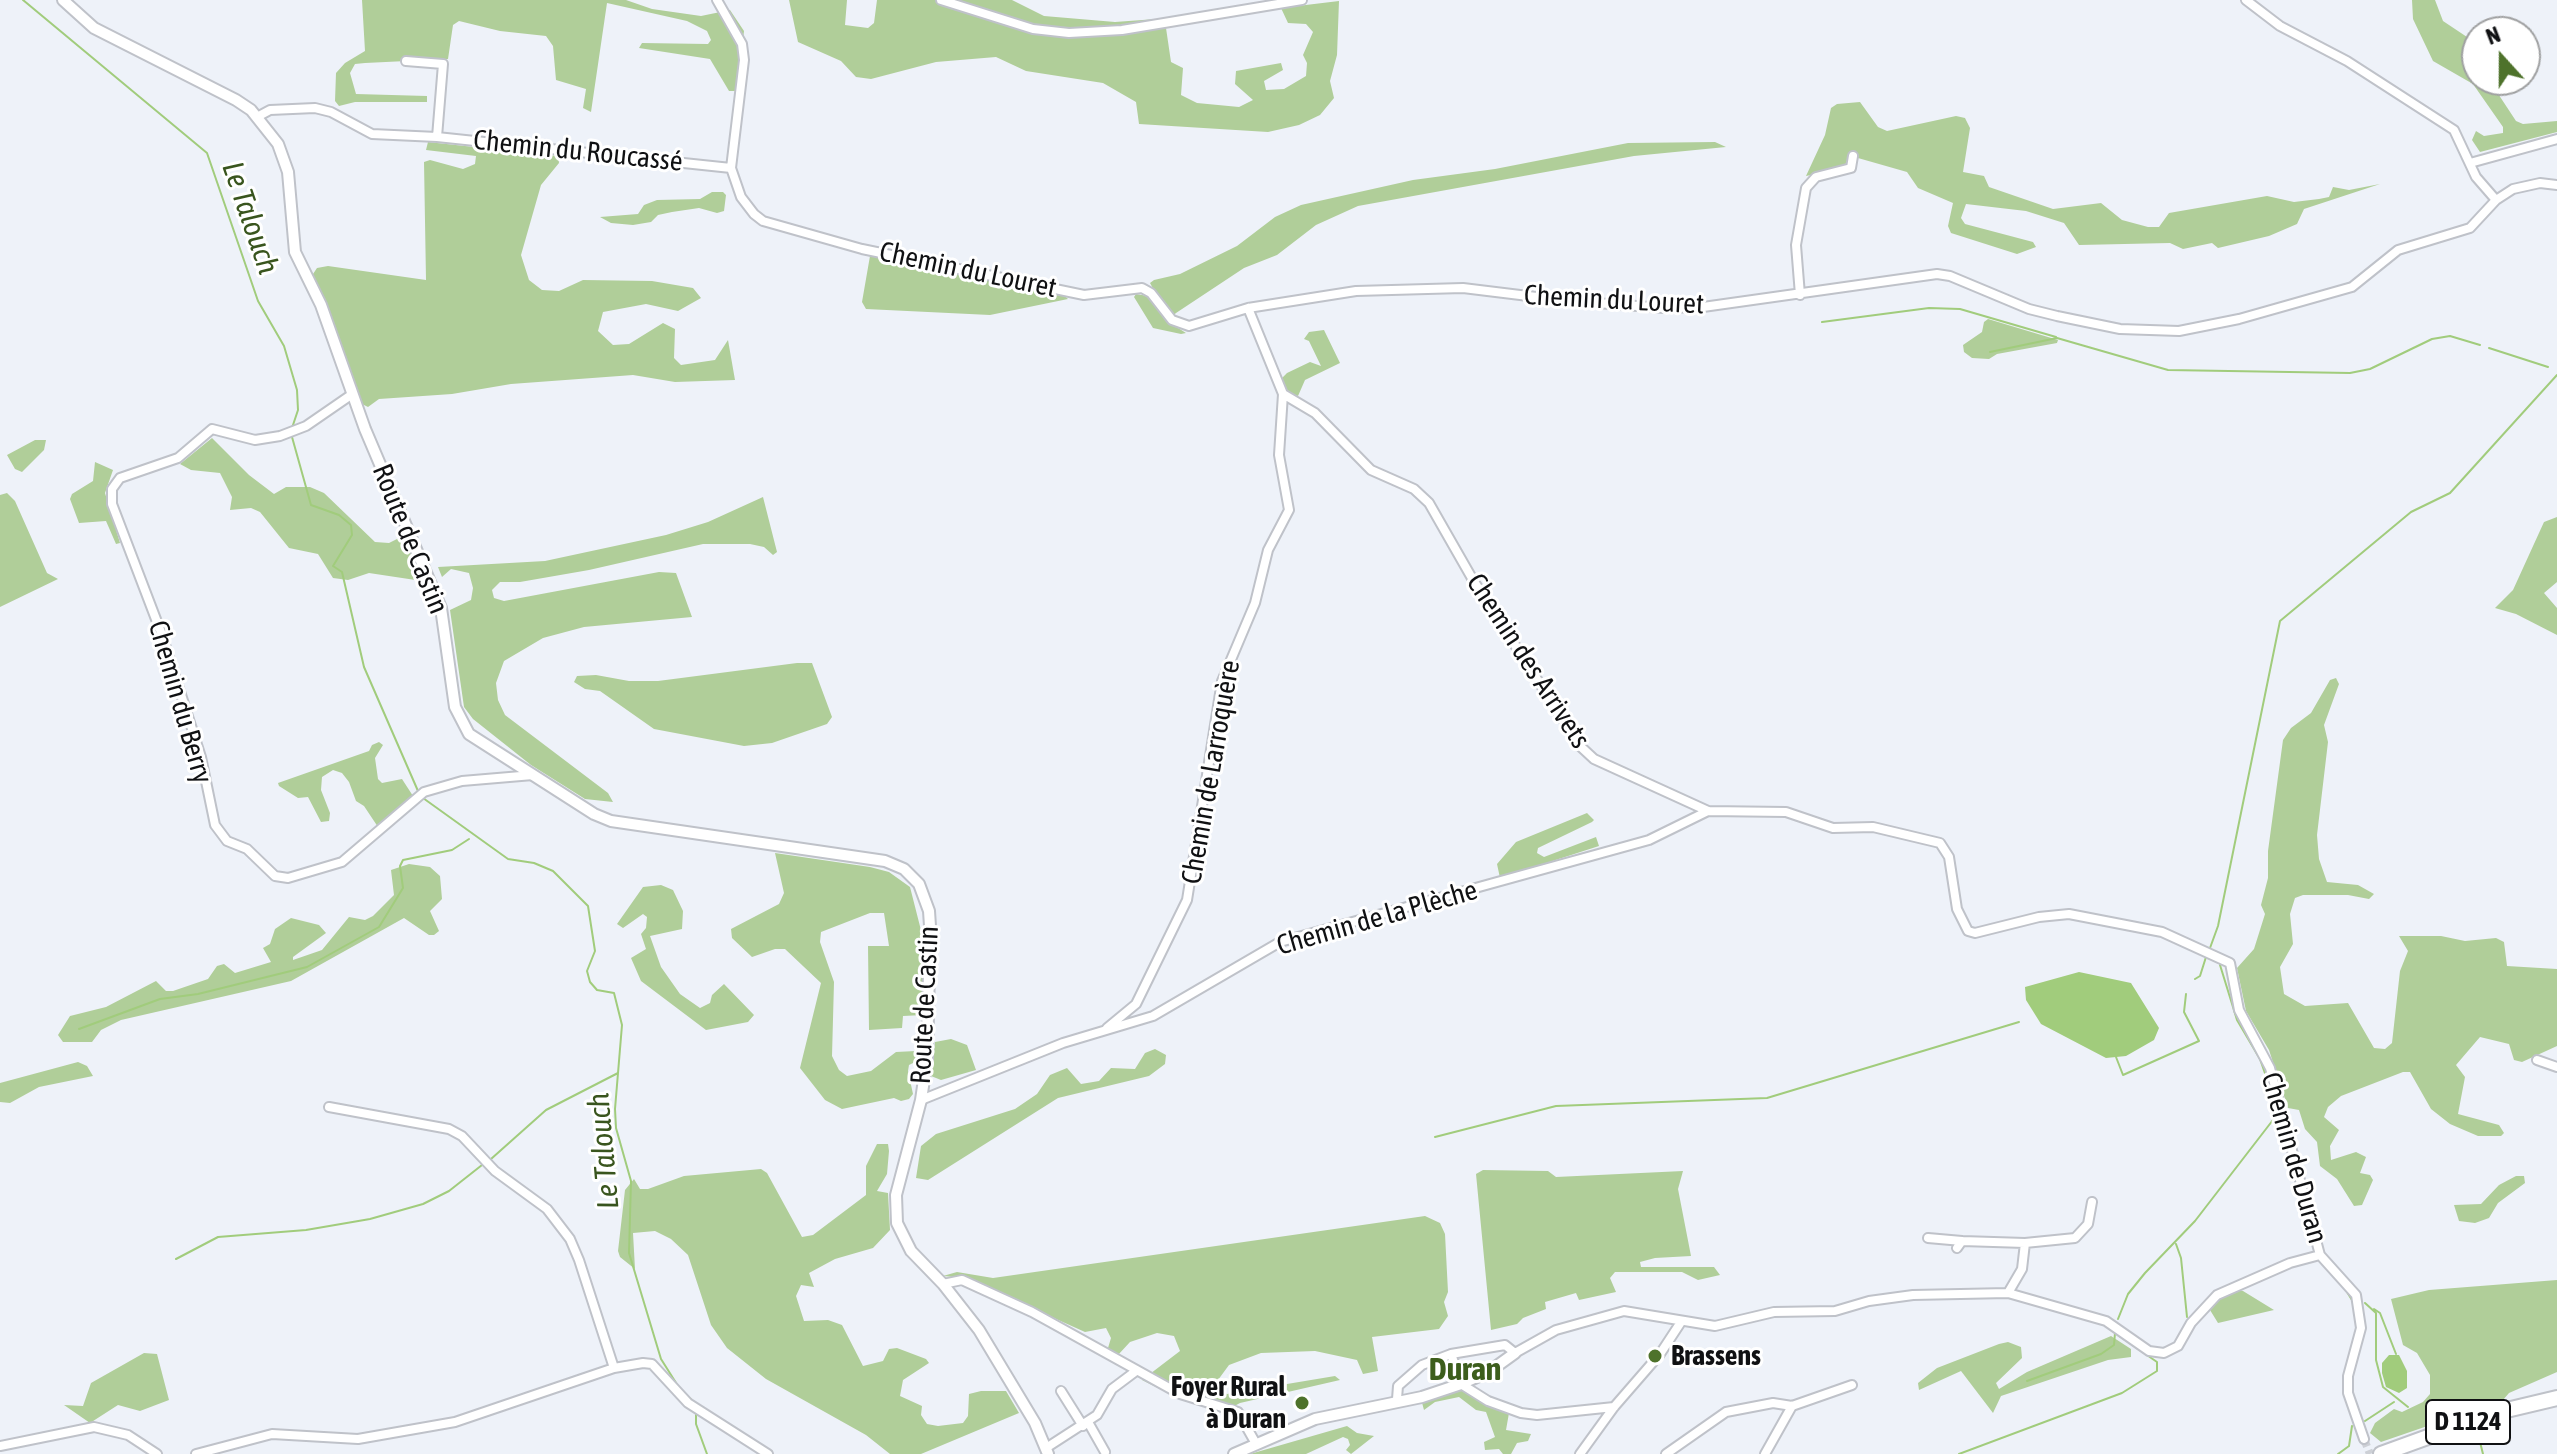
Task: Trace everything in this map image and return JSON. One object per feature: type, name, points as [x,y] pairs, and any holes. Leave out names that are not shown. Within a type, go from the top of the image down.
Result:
[{"type":"highway","name":"D 1124","points":[[2381,1454],[2494,1413],[2557,1398]]},
{"type":"street","name":"Route de Castin","points":[[63,0],[94,28],[236,100],[257,117],[284,157],[291,191],[295,252],[321,305],[351,395],[441,608],[460,721],[480,744],[594,814],[611,821],[885,861],[912,876],[925,895],[930,926],[929,1021],[921,1100],[899,1180],[895,1209],[907,1244],[979,1330],[1035,1423],[1047,1451]]},
{"type":"street","points":[[717,0],[737,30],[744,60],[731,168]]},
{"type":"street","points":[[941,0],[1033,29],[1069,33],[1122,30],[1302,0]]},
{"type":"street","points":[[2246,0],[2280,26],[2347,61],[2434,115],[2459,136],[2484,188],[2496,200]]},
{"type":"street","points":[[406,61],[443,64],[437,137]]},
{"type":"street","name":"Chemin du Roucassé","points":[[257,117],[270,110],[315,108],[331,112],[372,134],[437,137],[731,168]]},
{"type":"street","points":[[2470,163],[2557,139]]},
{"type":"street","points":[[1800,295],[1796,245],[1806,188],[1816,177],[1851,168],[1853,156]]},
{"type":"street","name":"Chemin du Louret","points":[[731,168],[741,197],[763,221],[862,249],[1084,295],[1142,288],[1151,293],[1172,320],[1189,326],[1248,308],[1319,294],[1463,288],[1526,297],[1664,308],[1800,295],[1937,274],[1950,276],[2029,309],[2087,323],[2120,329],[2200,329],[2352,287],[2398,250],[2470,228],[2496,200],[2526,185],[2557,185]]},
{"type":"street","points":[[1248,308],[1283,394]]},
{"type":"street","name":"Chemin des Arrivets","points":[[1283,394],[1315,413],[1371,470],[1414,489],[1429,503],[1473,580],[1587,754],[1708,811],[1786,812],[1833,828],[1873,827],[1940,843],[1949,857],[1960,919],[1968,931],[1975,933],[2039,917],[2069,914],[2162,932],[2230,963]]},
{"type":"street","name":"Chemin de Larroquère","points":[[1096,1035],[1120,1020],[1136,1004],[1187,900],[1222,681],[1255,603],[1268,550],[1289,510],[1279,455],[1283,394]]},
{"type":"street","name":"Chemin du Berry","points":[[351,395],[306,426],[280,436],[255,440],[212,429],[178,458],[120,478],[112,489],[112,504],[162,635],[201,757],[215,825],[227,841],[247,849],[275,876],[288,878],[342,862],[424,792],[462,781],[533,775]]},
{"type":"street","name":"Chemin de la Plèche","points":[[921,1100],[1063,1043],[1096,1035],[1172,1006],[1280,942],[1635,844],[1685,826],[1708,811]]},
{"type":"street","name":"Chemin de Duran","points":[[2230,963],[2239,1010],[2270,1068],[2320,1255],[2356,1295],[2361,1328],[2348,1376],[2348,1393],[2364,1439]]},
{"type":"street","points":[[2537,1060],[2557,1067]]},
{"type":"street","points":[[329,1107],[449,1129],[462,1136],[495,1171],[547,1209],[565,1231],[579,1260],[614,1368]]},
{"type":"street","points":[[1928,1238],[1960,1245],[2075,1238],[2088,1224],[2092,1202]]},
{"type":"street","points":[[2008,1293],[2022,1269],[2025,1243]]},
{"type":"street","points":[[1234,1454],[1255,1442],[1324,1416],[1397,1399],[1422,1397],[1461,1384],[1490,1371],[1556,1330],[1612,1312],[1639,1310],[1681,1322],[1715,1326],[1774,1312],[1835,1311],[1903,1296],[2008,1293],[2106,1321],[2149,1351],[2164,1353],[2178,1346],[2191,1323],[2217,1295],[2290,1263],[2320,1255]]},
{"type":"street","points":[[943,1284],[962,1280],[1032,1312],[1180,1394],[1238,1412],[1255,1442]]},
{"type":"street","points":[[1580,1454],[1614,1407],[1660,1354],[1681,1322]]},
{"type":"street","points":[[1397,1399],[1398,1386],[1416,1368],[1451,1354],[1505,1345],[1515,1353]]},
{"type":"street","points":[[1451,1354],[1456,1368]]},
{"type":"street","points":[[196,1454],[272,1434],[358,1439],[455,1422],[635,1363],[652,1364],[688,1403],[768,1454]]},
{"type":"street","points":[[1047,1451],[1102,1409],[1112,1389],[1136,1371]]},
{"type":"street","points":[[1461,1384],[1488,1401],[1521,1413],[1537,1415],[1614,1407]]},
{"type":"street","points":[[1666,1454],[1726,1412],[1773,1403],[1792,1406],[1852,1385]]},
{"type":"street","points":[[1061,1391],[1105,1452]]},
{"type":"street","points":[[1765,1454],[1792,1406]]},
{"type":"street","points":[[0,1446],[94,1427],[128,1435],[157,1454]]},
{"type":"shaded area","points":[[362,0],[626,0],[652,9],[701,16],[730,10],[744,31],[737,91],[729,91],[710,59],[639,48],[642,43],[708,44],[711,40],[707,31],[687,21],[607,3],[591,112],[583,108],[586,89],[556,80],[553,46],[546,36],[500,31],[459,21],[453,25],[448,59],[355,64],[350,73],[356,94],[427,96],[427,102],[355,102],[339,106],[335,101],[336,73],[345,63],[365,51]]},
{"type":"shaded area","points":[[789,0],[847,0],[845,25],[868,28],[874,23],[877,0],[1012,0],[1044,16],[1115,22],[1156,19],[1166,28],[1171,62],[1183,68],[1181,95],[1197,103],[1239,107],[1253,100],[1235,84],[1236,71],[1281,63],[1283,70],[1264,81],[1266,90],[1284,89],[1306,76],[1307,63],[1303,55],[1313,32],[1306,24],[1288,23],[1281,8],[1339,1],[1337,55],[1330,81],[1334,98],[1320,115],[1299,125],[1268,132],[1139,124],[1136,102],[1103,83],[1026,71],[996,57],[936,62],[871,79],[856,77],[841,61],[798,42]]},
{"type":"shaded area","points":[[2412,0],[2435,0],[2443,21],[2461,33],[2461,77],[2433,61],[2413,19]]},
{"type":"shaded area","points":[[2481,96],[2500,96],[2516,121],[2523,124],[2557,121],[2557,132],[2480,152],[2472,140],[2476,131],[2484,136],[2503,133],[2503,127]]},
{"type":"shaded area","points":[[1860,102],[1878,127],[1887,131],[1956,116],[1965,118],[1970,128],[1963,172],[1984,176],[1989,187],[2053,209],[2101,203],[2122,220],[2148,227],[2159,227],[2169,213],[2267,196],[2294,202],[2319,199],[2329,197],[2333,187],[2349,190],[2380,184],[2304,209],[2297,224],[2269,236],[2218,248],[2212,243],[2183,249],[2170,243],[2079,245],[2064,223],[2026,211],[1966,204],[1961,218],[1965,224],[2033,242],[2036,247],[2017,254],[1951,233],[1948,226],[1953,203],[1918,188],[1907,172],[1858,158],[1848,160],[1843,168],[1806,176],[1825,135],[1831,108],[1837,104]]},
{"type":"shaded area","points":[[428,142],[558,156],[559,163],[541,185],[521,255],[529,280],[542,290],[559,291],[583,280],[652,281],[693,288],[701,298],[678,311],[646,304],[603,312],[598,331],[613,345],[629,344],[663,323],[675,329],[674,358],[681,365],[715,360],[728,340],[735,380],[675,382],[633,375],[511,384],[452,394],[379,399],[368,407],[362,404],[325,302],[311,277],[317,268],[328,266],[426,280],[424,162],[430,160],[463,169],[475,164],[476,156],[426,150]]},
{"type":"shaded area","points":[[1715,142],[1726,147],[1634,156],[1358,206],[1316,225],[1277,255],[1244,268],[1167,321],[1186,333],[1153,328],[1134,297],[1136,294],[1148,296],[1155,292],[1150,283],[1154,280],[1180,274],[1237,246],[1275,217],[1301,205],[1413,180],[1495,169],[1628,143]]},
{"type":"shaded area","points":[[712,192],[726,195],[724,211],[717,213],[699,208],[672,212],[658,215],[651,222],[633,225],[611,223],[600,217],[638,214],[644,205],[657,200],[700,199]]},
{"type":"shaded area","points":[[870,256],[1068,299],[990,315],[866,309],[862,302]]},
{"type":"shaded area","points":[[1988,319],[2058,340],[2057,343],[1997,354],[1989,359],[1972,358],[1964,352],[1963,345],[1982,332]]},
{"type":"shaded area","points":[[1324,330],[1340,363],[1305,380],[1298,396],[1288,393],[1282,378],[1310,362],[1321,366],[1309,341],[1304,339],[1309,332]]},
{"type":"shaded area","points":[[212,438],[249,475],[274,494],[286,487],[310,487],[324,493],[375,542],[389,543],[405,535],[422,581],[369,573],[348,580],[333,578],[318,554],[289,548],[260,512],[251,508],[230,510],[232,497],[220,473],[191,470],[180,464]]},
{"type":"shaded area","points":[[35,440],[46,440],[44,450],[22,472],[15,469],[7,455]]},
{"type":"shaded area","points":[[95,462],[113,470],[105,493],[120,543],[116,544],[106,521],[79,523],[70,499],[72,494],[93,481]]},
{"type":"shaded area","points":[[7,493],[15,501],[47,573],[58,579],[0,607],[0,495]]},
{"type":"shaded area","points":[[763,497],[777,552],[773,555],[764,547],[750,544],[703,544],[589,570],[520,582],[500,582],[492,590],[494,598],[504,601],[659,572],[676,573],[692,617],[584,627],[543,638],[504,661],[496,683],[498,700],[505,715],[608,793],[613,802],[585,799],[531,765],[473,719],[464,707],[450,610],[471,600],[473,588],[469,573],[451,569],[442,577],[438,567],[545,561],[666,535],[708,522]]},
{"type":"shaded area","points":[[2557,517],[2557,582],[2544,593],[2557,608],[2557,635],[2516,614],[2495,608],[2513,590],[2544,522]]},
{"type":"shaded area","points":[[812,663],[832,717],[827,724],[772,743],[744,746],[654,729],[600,691],[585,689],[574,682],[577,676],[596,675],[629,681],[658,681]]},
{"type":"shaded area","points":[[2336,678],[2339,684],[2324,725],[2328,742],[2317,835],[2319,859],[2327,882],[2358,885],[2374,894],[2369,899],[2348,895],[2303,895],[2295,898],[2290,914],[2293,944],[2280,967],[2284,994],[2305,1006],[2348,1003],[2374,1048],[2385,1049],[2392,1043],[2400,971],[2408,951],[2399,936],[2441,936],[2465,941],[2496,938],[2504,942],[2507,966],[2557,969],[2557,1046],[2522,1062],[2514,1060],[2509,1044],[2480,1037],[2456,1065],[2465,1077],[2458,1114],[2499,1125],[2504,1133],[2501,1136],[2478,1136],[2450,1124],[2431,1109],[2410,1072],[2341,1096],[2328,1107],[2324,1117],[2339,1130],[2330,1146],[2331,1160],[2356,1152],[2366,1157],[2360,1173],[2370,1175],[2373,1180],[2362,1205],[2354,1206],[2337,1179],[2320,1166],[2317,1142],[2305,1129],[2299,1110],[2288,1108],[2269,1050],[2246,1011],[2237,968],[2254,949],[2265,914],[2261,905],[2268,878],[2268,851],[2283,740],[2291,728],[2311,713],[2330,680]]},
{"type":"shaded area","points":[[379,742],[383,745],[375,758],[378,779],[382,783],[402,779],[413,796],[378,827],[364,806],[356,801],[342,773],[333,770],[322,777],[321,790],[330,813],[329,821],[321,822],[308,797],[298,798],[279,786],[278,783],[369,751],[372,745]]},
{"type":"shaded area","points":[[1587,813],[1594,820],[1592,822],[1538,848],[1537,853],[1544,857],[1596,837],[1599,846],[1500,878],[1497,864],[1516,842]]},
{"type":"shaded area","points":[[775,853],[870,867],[889,872],[910,887],[925,946],[923,1015],[903,1016],[902,1028],[869,1030],[868,946],[889,946],[884,913],[870,913],[821,932],[820,942],[834,982],[832,1056],[839,1070],[847,1076],[871,1071],[896,1052],[916,1051],[923,1027],[926,1028],[923,1058],[909,1065],[913,1094],[909,1099],[901,1101],[894,1098],[842,1109],[825,1100],[800,1068],[821,983],[785,949],[752,957],[732,938],[731,929],[779,904],[784,893]]},
{"type":"shaded area","points":[[409,864],[430,867],[440,876],[442,899],[430,911],[439,931],[434,935],[429,935],[404,918],[291,981],[121,1020],[101,1030],[92,1042],[63,1042],[58,1035],[70,1016],[106,1007],[156,981],[166,991],[173,991],[208,979],[217,966],[224,964],[235,973],[271,962],[263,948],[270,944],[275,929],[291,918],[319,925],[326,933],[293,960],[322,950],[349,917],[365,920],[373,916],[394,895],[391,870]]},
{"type":"shaded area","points":[[661,885],[673,890],[683,911],[682,929],[650,936],[661,967],[680,994],[700,1008],[710,1003],[712,995],[724,984],[754,1015],[748,1022],[706,1030],[641,981],[631,958],[646,949],[641,934],[646,928],[647,917],[643,914],[623,928],[617,924],[643,887]]},
{"type":"shaded area","points":[[2079,972],[2131,983],[2159,1028],[2154,1040],[2126,1056],[2106,1058],[2041,1024],[2026,1000],[2025,987]]},
{"type":"shaded area","points":[[951,1039],[967,1045],[976,1070],[941,1080],[931,1076],[935,1042]]},
{"type":"shaded area","points":[[1155,1049],[1166,1055],[1165,1064],[1149,1076],[1058,1098],[928,1180],[916,1178],[921,1146],[936,1134],[1015,1109],[1037,1094],[1050,1075],[1067,1068],[1081,1084],[1099,1081],[1111,1068],[1135,1069],[1145,1053]]},
{"type":"shaded area","points":[[78,1062],[87,1066],[93,1076],[39,1087],[10,1103],[0,1102],[0,1083]]},
{"type":"shaded area","points":[[877,1144],[888,1144],[887,1174],[877,1191],[888,1193],[890,1230],[873,1248],[835,1259],[809,1273],[814,1287],[801,1285],[796,1296],[804,1321],[828,1320],[842,1325],[863,1366],[883,1361],[889,1349],[897,1348],[926,1359],[929,1363],[903,1380],[900,1396],[922,1406],[921,1415],[927,1424],[963,1423],[968,1416],[969,1394],[981,1391],[1006,1391],[1019,1413],[921,1454],[890,1454],[866,1435],[766,1379],[727,1348],[711,1325],[688,1255],[671,1239],[655,1231],[633,1233],[635,1269],[620,1257],[618,1251],[625,1190],[634,1179],[640,1189],[648,1189],[684,1176],[761,1169],[767,1173],[802,1237],[813,1235],[866,1195],[866,1166]]},
{"type":"shaded area","points":[[1483,1170],[1548,1171],[1556,1177],[1683,1171],[1678,1189],[1691,1256],[1655,1258],[1640,1262],[1641,1267],[1714,1267],[1720,1275],[1698,1280],[1682,1272],[1615,1272],[1610,1278],[1616,1292],[1579,1300],[1576,1293],[1545,1302],[1546,1309],[1523,1318],[1517,1324],[1491,1330],[1476,1174]]},
{"type":"shaded area","points":[[2516,1176],[2524,1176],[2525,1183],[2498,1203],[2489,1218],[2475,1223],[2459,1221],[2454,1205],[2481,1204],[2499,1185]]},
{"type":"shaded area","points":[[1425,1216],[1440,1223],[1445,1234],[1448,1292],[1444,1302],[1448,1316],[1439,1329],[1372,1337],[1378,1371],[1363,1374],[1357,1360],[1315,1351],[1261,1353],[1229,1365],[1218,1380],[1221,1391],[1227,1394],[1335,1376],[1340,1380],[1240,1403],[1225,1411],[1178,1398],[1142,1380],[1180,1351],[1174,1336],[1157,1333],[1130,1342],[1118,1355],[1108,1348],[1111,1338],[1106,1328],[1085,1332],[965,1278],[943,1276],[957,1272],[993,1278]]},
{"type":"shaded area","points":[[2557,1280],[2557,1372],[2509,1393],[2503,1400],[2381,1442],[2370,1433],[2375,1423],[2394,1409],[2402,1412],[2423,1402],[2430,1394],[2430,1375],[2417,1353],[2403,1345],[2391,1299],[2429,1290]]},
{"type":"shaded area","points":[[2238,1290],[2274,1310],[2218,1323],[2210,1310],[2216,1301]]},
{"type":"shaded area","points":[[2111,1336],[2131,1349],[2131,1357],[2108,1360],[2001,1396],[1993,1413],[1961,1371],[1919,1390],[1918,1383],[1937,1368],[1999,1344],[2008,1342],[2021,1347],[2022,1358],[1996,1383],[1999,1389],[2027,1372]]},
{"type":"shaded area","points":[[144,1353],[157,1354],[169,1400],[140,1411],[118,1405],[90,1423],[64,1405],[83,1406],[91,1383]]},
{"type":"shaded area","points":[[2389,1355],[2399,1355],[2407,1371],[2407,1388],[2399,1393],[2386,1387],[2382,1373],[2382,1363]]},
{"type":"shaded area","points":[[1462,1387],[1509,1413],[1506,1430],[1531,1434],[1528,1441],[1517,1443],[1511,1454],[1503,1454],[1499,1449],[1485,1450],[1484,1442],[1495,1437],[1486,1412],[1476,1410],[1459,1397],[1435,1402],[1424,1410],[1421,1399]]},
{"type":"shaded area","points":[[1347,1426],[1357,1433],[1374,1436],[1351,1454],[1346,1450],[1350,1445],[1348,1439],[1343,1437],[1306,1454],[1250,1454]]},
{"type":"waterway","name":"Le Talouch","points":[[23,0],[207,153],[258,301],[284,346],[297,390],[298,410],[292,428]]},
{"type":"waterway","points":[[1822,322],[1929,308],[1960,309],[2056,337]]},
{"type":"waterway","points":[[1990,352],[2057,338],[2168,370],[2350,373],[2370,369],[2432,339],[2450,336],[2480,345]]},
{"type":"waterway","points":[[2489,348],[2548,367]]},
{"type":"waterway","points":[[2210,948],[2218,926],[2280,621],[2411,512],[2450,493],[2557,375]]},
{"type":"waterway","name":"Le Talouch","points":[[292,437],[311,505],[339,515],[351,525],[352,535],[333,566],[342,572],[364,667],[418,791]]},
{"type":"waterway","name":"Le Talouch","points":[[423,798],[508,859],[534,863],[553,871],[588,906],[595,951],[587,971],[590,982],[597,990],[614,993],[622,1025],[615,1109],[616,1128],[631,1181],[629,1253],[661,1359],[678,1386]]},
{"type":"waterway","points":[[79,1029],[160,999],[198,994],[307,967],[379,927],[403,888],[400,866],[403,860],[452,850],[469,839]]},
{"type":"waterway","points":[[2195,979],[2200,976],[2206,957]]},
{"type":"waterway","points":[[2220,965],[2237,1020],[2260,1059],[2275,1102],[2303,1208]]},
{"type":"waterway","points":[[2116,1057],[2123,1075],[2199,1041],[2184,1012],[2186,994]]},
{"type":"waterway","points":[[1435,1137],[1556,1106],[1767,1098],[2019,1022]]},
{"type":"waterway","points":[[491,1159],[546,1110],[618,1073]]},
{"type":"waterway","points":[[2118,1319],[2128,1294],[2195,1221],[2276,1116]]},
{"type":"waterway","points":[[176,1259],[218,1237],[306,1230],[370,1219],[423,1204],[449,1191],[482,1165]]},
{"type":"waterway","points":[[2176,1244],[2181,1258],[2187,1317]]},
{"type":"waterway","points":[[2344,1287],[2352,1300]]},
{"type":"waterway","points":[[2365,1303],[2376,1313],[2376,1360],[2383,1387],[2408,1407]]},
{"type":"waterway","points":[[2374,1309],[2380,1313],[2396,1354]]},
{"type":"waterway","points":[[1959,1454],[2122,1393],[2157,1371],[2157,1362],[2115,1333],[2114,1345],[2101,1354],[2027,1381]]},
{"type":"waterway","name":"Le Talouch","points":[[685,1394],[695,1403]]},
{"type":"waterway","points":[[2365,1421],[2394,1402]]},
{"type":"waterway","name":"Le Talouch","points":[[696,1413],[696,1424],[707,1454]]},
{"type":"waterway","points":[[2338,1454],[2349,1446],[2352,1426]]},
{"type":"waterway","points":[[2479,1438],[2483,1454]]},
{"type":"tunnel","points":[[2364,1439],[2370,1454]]},
{"type":"place","name":"Brassens","points":[[1655,1356]]},
{"type":"place","name":"Foyer Rural à Duran","points":[[1302,1403]]},
{"type":"district","name":"Duran","points":[[1465,1370]]}]
